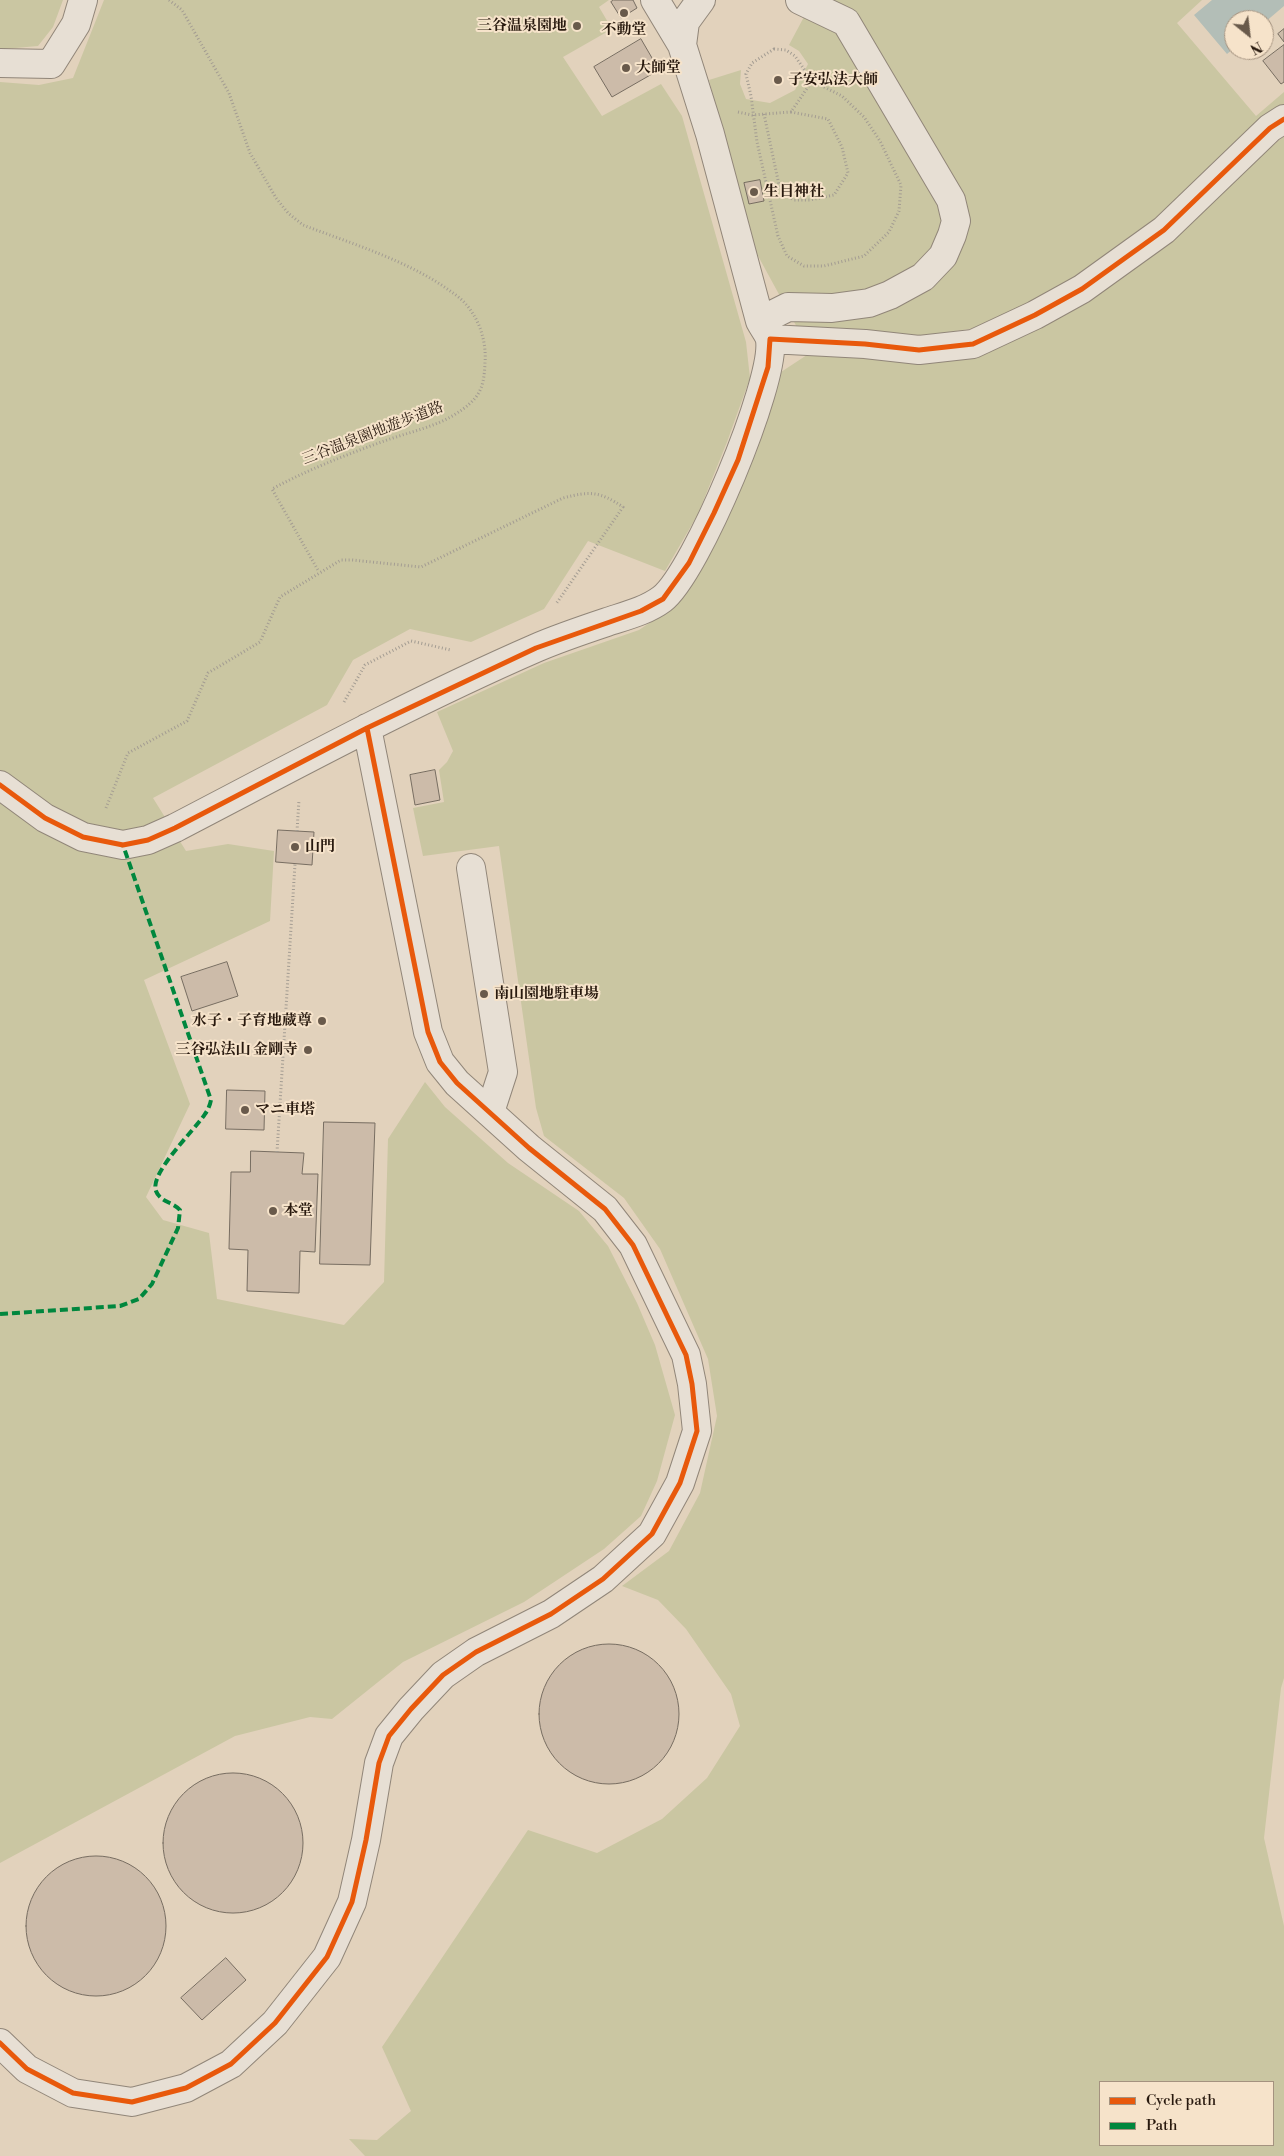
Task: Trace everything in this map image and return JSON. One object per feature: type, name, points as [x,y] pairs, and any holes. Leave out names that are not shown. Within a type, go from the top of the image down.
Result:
[{"type":"street","points":[[0,63],[51,64],[76,24],[83,0]]},
{"type":"street","points":[[0,785],[45,818],[83,837],[123,845],[148,840],[175,828],[368,728],[536,648],[641,611],[663,599],[689,563],[714,514],[738,460],[768,367],[765,330],[710,134],[682,45],[655,0]]},
{"type":"street","points":[[682,45],[685,22],[701,0]]},
{"type":"street","points":[[765,330],[788,307],[851,307],[890,295],[923,277],[943,256],[956,221],[951,200],[846,22],[800,0]]},
{"type":"street","points":[[765,330],[919,350],[973,344],[1035,315],[1082,288],[1164,230],[1270,128],[1284,119]]},
{"type":"street","points":[[0,2043],[27,2070],[73,2093],[132,2102],[186,2088],[231,2064],[275,2023],[327,1958],[352,1902],[366,1840],[379,1763],[389,1736],[443,1675],[476,1652],[551,1614],[603,1579],[652,1534],[680,1483],[697,1431],[692,1384],[686,1355],[633,1245],[605,1209],[529,1148],[456,1083],[440,1062],[428,1032],[368,728]]},
{"type":"street","points":[[471,868],[503,1072],[490,1112]]},
{"type":"path","points":[[774,49],[786,50],[795,56],[812,81],[842,96],[864,117],[880,141],[901,185],[899,211],[889,232],[864,256],[824,266],[804,266],[787,256],[778,236],[752,115],[751,96],[746,74],[752,63],[774,49]]},
{"type":"path","points":[[791,112],[812,81]]},
{"type":"path","points":[[752,115],[764,114],[791,112],[828,119],[842,148],[848,173],[834,195],[810,200],[792,200],[779,185],[764,114]]},
{"type":"path","points":[[106,808],[128,753],[187,721],[208,673],[260,642],[280,597],[341,560],[421,567],[563,498],[586,492],[605,496],[623,507],[556,605]]},
{"type":"path","points":[[342,706],[365,666],[411,641],[459,652]]},
{"type":"path","points":[[277,1152],[295,864]]},
{"type":"shaded area","points":[[0,0],[63,0],[53,27],[38,46],[0,49]]},
{"type":"shaded area","points":[[104,0],[609,0],[599,7],[612,29],[563,57],[602,116],[661,84],[682,116],[746,342],[750,378],[698,514],[665,571],[588,541],[544,609],[471,642],[410,629],[353,660],[327,705],[153,798],[186,851],[228,844],[274,851],[270,921],[144,980],[190,1104],[146,1197],[163,1220],[209,1233],[217,1299],[344,1325],[384,1282],[388,1139],[425,1082],[445,1107],[508,1163],[579,1211],[608,1246],[637,1303],[655,1345],[675,1415],[657,1481],[641,1516],[604,1549],[524,1602],[403,1662],[332,1719],[310,1717],[235,1736],[0,1863],[0,82],[39,85],[73,78]]},
{"type":"shaded area","points":[[813,0],[1202,0],[1177,23],[1256,116],[1284,92],[1284,105],[1263,121],[1115,258],[995,325],[910,338],[799,331],[751,243],[709,80],[741,70],[740,84],[746,99],[770,103],[795,90],[808,64],[799,51],[789,45]]},
{"type":"shaded area","points":[[1212,0],[1284,0],[1284,6],[1274,14],[1274,10],[1224,10],[1224,50],[1194,15]]},
{"type":"shaded area","points":[[1284,136],[1284,1678],[1281,1688],[1264,1838],[1284,1926],[1284,2156],[365,2156],[349,2139],[377,2140],[411,2111],[382,2047],[528,1830],[597,1853],[662,1819],[707,1778],[740,1726],[731,1694],[686,1629],[658,1600],[622,1586],[669,1551],[700,1493],[717,1416],[708,1359],[660,1249],[624,1198],[544,1136],[536,1108],[499,846],[423,856],[413,808],[444,802],[439,770],[447,762],[453,751],[437,712],[544,663],[639,630],[673,607],[756,453],[778,374],[813,351],[918,361],[1127,271]]},
{"type":"building","name":"不動堂","points":[[614,0],[633,0],[637,8],[621,18],[611,2]]},
{"type":"building","points":[[1284,29],[1284,42],[1278,34]]},
{"type":"building","name":"大師堂","points":[[641,39],[659,70],[612,97],[594,67]]},
{"type":"building","points":[[1284,45],[1284,82],[1281,84],[1263,61],[1274,60],[1274,53]]},
{"type":"building","name":"生目神社","points":[[760,180],[764,201],[749,204],[744,183]]},
{"type":"building","points":[[435,770],[440,800],[415,805],[410,775]]},
{"type":"building","name":"山門","points":[[278,830],[314,832],[312,865],[276,862]]},
{"type":"building","points":[[227,962],[238,996],[192,1011],[181,977]]},
{"type":"building","name":"マニ車塔","points":[[227,1090],[265,1091],[264,1130],[226,1129]]},
{"type":"building","points":[[324,1122],[375,1123],[370,1265],[320,1264]]},
{"type":"building","name":"本堂","points":[[251,1151],[304,1153],[302,1174],[318,1174],[315,1252],[300,1251],[299,1293],[247,1291],[248,1250],[229,1249],[231,1172],[250,1172]]},
{"type":"building","points":[[609,1644],[623,1645],[636,1649],[658,1665],[674,1687],[678,1700],[678,1728],[674,1741],[658,1763],[636,1779],[623,1783],[609,1784],[595,1783],[582,1779],[560,1763],[544,1741],[540,1728],[539,1714],[540,1700],[544,1687],[560,1665],[582,1649],[595,1645]]},
{"type":"building","points":[[233,1773],[247,1774],[260,1778],[282,1794],[298,1816],[302,1829],[302,1857],[298,1870],[282,1892],[260,1908],[247,1912],[233,1913],[219,1912],[206,1908],[184,1892],[168,1870],[164,1857],[163,1843],[164,1829],[168,1816],[184,1794],[206,1778],[219,1774]]},
{"type":"building","points":[[96,1856],[110,1857],[123,1861],[145,1877],[161,1899],[165,1912],[165,1940],[161,1953],[145,1975],[123,1991],[110,1995],[96,1996],[82,1995],[69,1991],[47,1975],[31,1953],[27,1940],[26,1926],[27,1912],[31,1899],[47,1877],[69,1861],[82,1857]]},
{"type":"building","points":[[226,1958],[246,1980],[202,2020],[181,1998]]},
{"type":"marked path","points":[[0,1314],[120,1306],[139,1299],[152,1284],[178,1228],[180,1210],[158,1195],[156,1183],[166,1163],[200,1121],[211,1100],[123,845]]},
{"type":"cycle path","points":[[0,785],[45,818],[83,837],[123,845],[148,840],[175,828],[367,728],[536,648],[641,611],[663,599],[689,563],[714,513],[738,460],[768,367],[770,339],[865,344],[919,350],[973,344],[1035,315],[1082,289],[1164,230],[1270,128],[1284,119]]},
{"type":"cycle path","points":[[0,2043],[27,2069],[73,2093],[132,2102],[186,2088],[231,2064],[275,2023],[327,1957],[352,1902],[366,1840],[379,1763],[389,1736],[443,1675],[476,1652],[551,1614],[603,1579],[652,1534],[680,1483],[697,1431],[692,1384],[686,1355],[633,1245],[605,1209],[529,1148],[457,1083],[440,1062],[428,1032],[367,728]]},
{"type":"place","name":"不動堂","points":[[624,13]]},
{"type":"place","name":"三谷温泉園地","points":[[577,26]]},
{"type":"place","name":"大師堂","points":[[626,68]]},
{"type":"place","name":"子安弘法大師","points":[[778,80]]},
{"type":"place","name":"生目神社","points":[[754,192]]},
{"type":"place","name":"山門","points":[[295,847]]},
{"type":"place","name":"南山園地駐車場","points":[[484,994]]},
{"type":"place","name":"水子・子育地蔵尊","points":[[322,1021]]},
{"type":"place","name":"三谷弘法山 金剛寺","points":[[308,1050]]},
{"type":"place","name":"マニ車塔","points":[[245,1110]]},
{"type":"place","name":"本堂","points":[[273,1211]]}]
